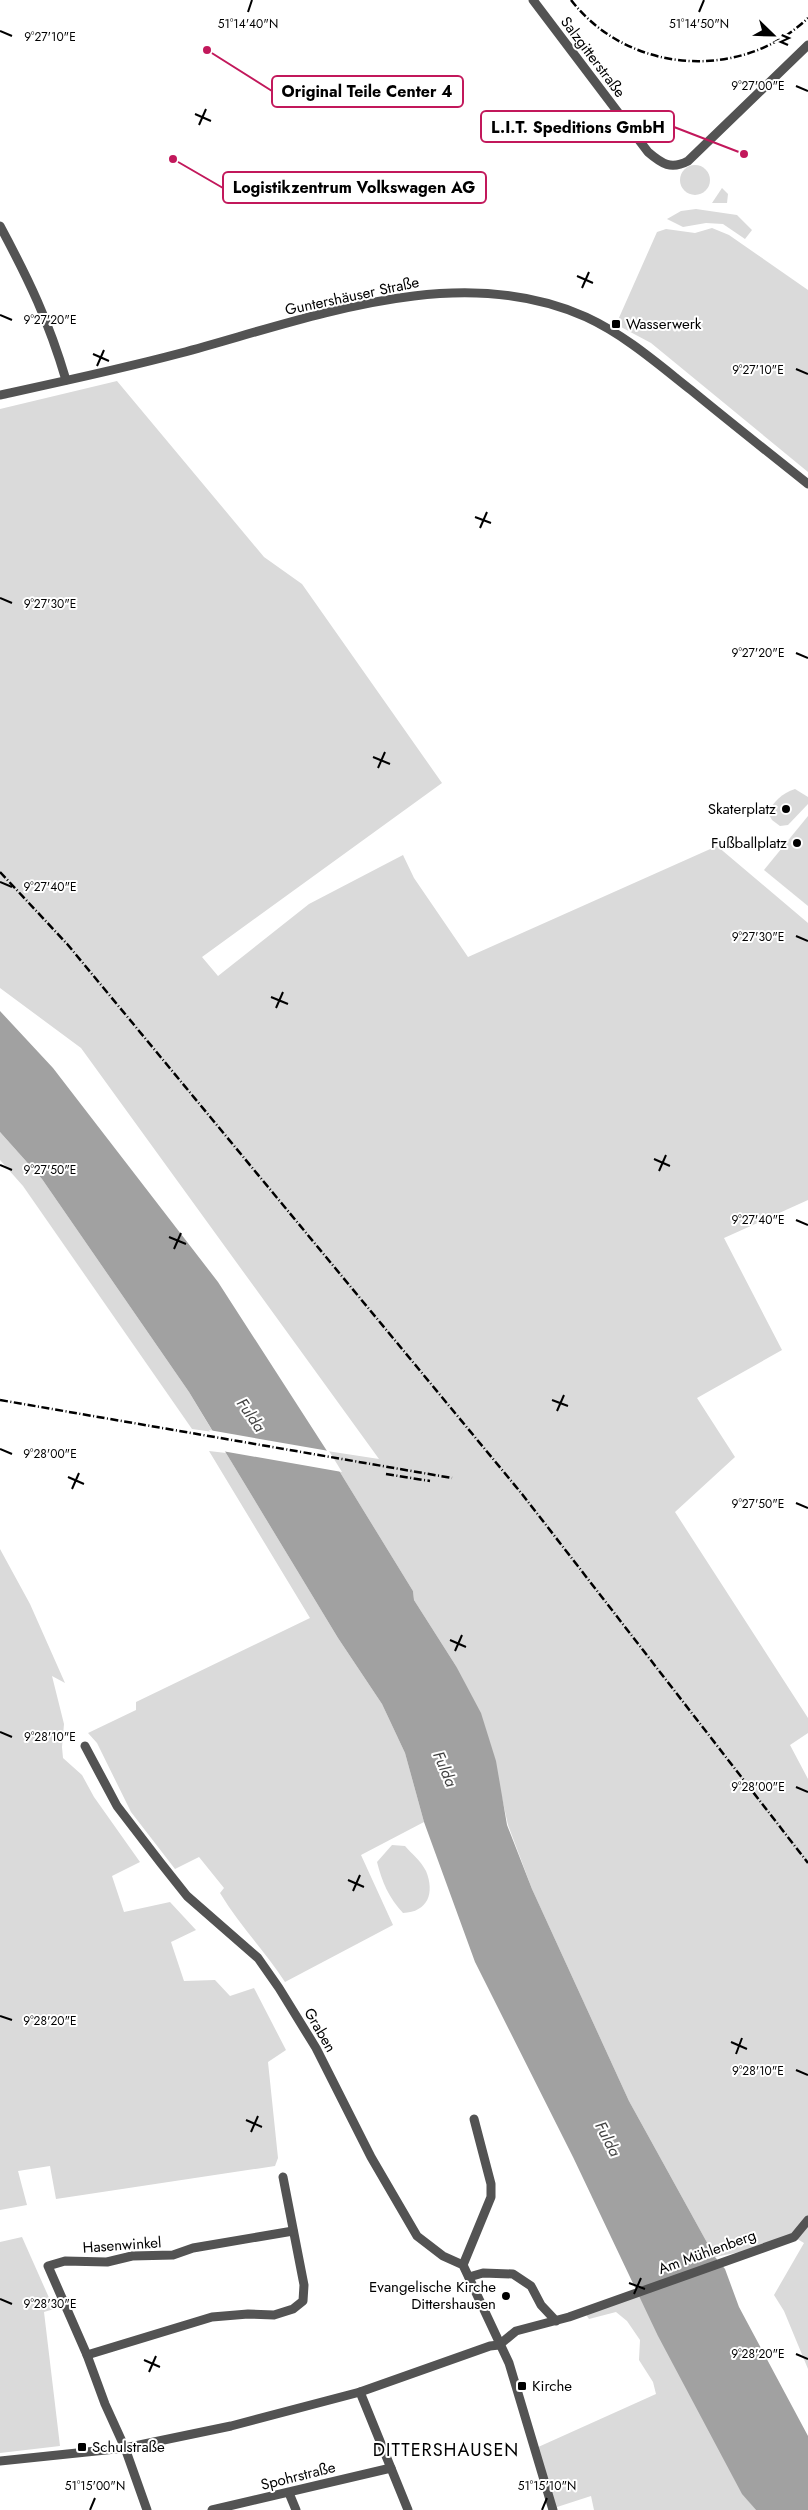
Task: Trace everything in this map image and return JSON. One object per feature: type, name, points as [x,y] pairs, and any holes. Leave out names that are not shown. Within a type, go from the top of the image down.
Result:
[{"type":"street","name":"Salzgitterstraße","points":[[533,0],[648,152],[668,166],[679,166],[688,161],[808,45]]},
{"type":"street","points":[[0,226],[39,301],[52,334],[66,380]]},
{"type":"street","name":"Guntershäuser Straße","points":[[0,395],[377,302],[424,294],[496,294],[559,306],[607,328],[648,356],[808,484]]},
{"type":"street","name":"Graben","points":[[86,1746],[117,1806],[187,1896],[258,1958],[279,1988],[316,2048],[370,2157],[417,2236],[443,2256],[463,2265]]},
{"type":"street","points":[[474,2119],[491,2184],[491,2197],[463,2265],[499,2346],[504,2351],[509,2363],[553,2510]]},
{"type":"street","points":[[87,2354],[212,2318],[248,2314],[274,2315],[293,2309],[303,2301],[305,2294],[283,2177]]},
{"type":"street","name":"Am Mühlenberg","points":[[499,2346],[516,2331],[579,2314],[755,2249],[794,2237],[808,2220]]},
{"type":"street","name":"Hasenwinkel","points":[[147,2510],[125,2448],[104,2404],[87,2354],[48,2266],[65,2261],[107,2262],[132,2256],[173,2255],[193,2248],[292,2232]]},
{"type":"street","points":[[469,2277],[483,2273],[513,2274],[532,2286],[541,2305],[556,2321]]},
{"type":"street","points":[[0,2461],[125,2448],[231,2426],[360,2392],[490,2346],[499,2346]]},
{"type":"street","points":[[360,2392],[408,2510]]},
{"type":"street","name":"Spohrstraße","points":[[212,2510],[391,2468]]},
{"type":"street","points":[[289,2493],[296,2510]]},
{"type":"shaded area","points":[[695,165],[706,169],[710,180],[706,191],[695,195],[684,191],[680,180],[684,169]]},
{"type":"shaded area","points":[[722,188],[728,194],[727,203],[712,203]]},
{"type":"shaded area","points":[[696,209],[737,215],[752,230],[745,239],[723,224],[706,223],[683,227],[667,219],[681,211]]},
{"type":"shaded area","points":[[712,228],[729,235],[808,290],[808,472],[651,343],[621,327],[618,320],[657,232],[666,229],[695,233]]},
{"type":"shaded area","points":[[117,381],[264,557],[302,584],[442,783],[202,957],[218,976],[309,904],[403,855],[414,878],[468,957],[717,846],[808,923],[808,1200],[724,1238],[782,1350],[697,1398],[735,1457],[675,1512],[808,1718],[808,1733],[790,1745],[808,1779],[808,2369],[784,2311],[774,2295],[804,2243],[794,2237],[755,2249],[715,2257],[629,2101],[532,1889],[508,1825],[502,1798],[456,1666],[414,1600],[413,1591],[327,1451],[379,1459],[81,1048],[0,988],[0,409]]},
{"type":"shaded area","name":"Skaterplatz","points":[[795,789],[808,797],[808,804],[788,825],[780,826],[772,820],[768,813],[778,798]]},
{"type":"shaded area","name":"Fußballplatz","points":[[808,816],[808,906],[764,870]]},
{"type":"shaded area","points":[[0,1132],[42,1179],[189,1392],[213,1432],[192,1429],[23,1186],[0,1160]]},
{"type":"shaded area","points":[[209,1451],[226,1453],[338,1638],[382,1704],[405,1753],[424,1822],[361,1855],[393,1925],[285,1982],[227,1905],[220,1893],[224,1888],[199,1857],[175,1869],[131,1812],[97,1743],[88,1733],[136,1710],[136,1702],[310,1618]]},
{"type":"shaded area","points":[[0,1549],[30,1604],[65,1683],[52,1676],[64,1724],[63,1758],[82,1775],[94,1797],[140,1862],[112,1876],[124,1912],[170,1902],[196,1930],[171,1942],[184,1981],[215,1980],[230,1996],[254,1988],[286,2050],[268,2062],[278,2158],[275,2166],[56,2199],[50,2166],[18,2171],[27,2205],[0,2210]]},
{"type":"shaded area","points":[[392,1845],[405,1846],[422,1864],[429,1879],[430,1887],[427,1900],[424,1905],[412,1912],[403,1913],[394,1902],[379,1869],[377,1862]]},
{"type":"shaded area","points":[[22,2237],[54,2309],[44,2312],[60,2446],[0,2453],[0,2242]]},
{"type":"shaded area","points":[[637,2292],[742,2493],[756,2510],[594,2510],[591,2496],[554,2508],[536,2448],[656,2394],[653,2382],[639,2360],[640,2340],[627,2321],[616,2312],[589,2319],[583,2310]]},
{"type":"water","name":"Fulda","points":[[0,1011],[53,1068],[218,1282],[327,1451],[413,1591],[414,1600],[456,1666],[481,1713],[496,1761],[507,1825],[532,1889],[629,2101],[715,2257],[725,2269],[739,2307],[808,2436],[808,2510],[756,2510],[742,2494],[658,2336],[573,2157],[475,1962],[424,1822],[405,1753],[382,1704],[338,1638],[189,1392],[42,1179],[0,1132]]},
{"type":"pier","points":[[209,1430],[329,1451],[342,1472],[222,1451]]},
{"type":"railway","points":[[571,0],[595,25],[623,43],[653,55],[686,61],[719,60],[751,53],[781,39],[808,18]]},
{"type":"railway","points":[[0,872],[68,945],[522,1494],[808,1863]]},
{"type":"railway","points":[[0,1400],[452,1478]]},
{"type":"railway","points":[[386,1474],[430,1481]]},
{"type":"place","name":"Original Teile Center 4","points":[[207,50]]},
{"type":"place","name":"L.I.T. Speditions GmbH","points":[[744,154]]},
{"type":"place","name":"Logistikzentrum Volkswagen AG","points":[[173,159]]},
{"type":"place","name":"Wasserwerk","points":[[616,324]]},
{"type":"place","name":"Skaterplatz","points":[[786,809]]},
{"type":"place","name":"Fußballplatz","points":[[797,843]]},
{"type":"place","name":"Evangelische Kirche Dittershausen","points":[[506,2296]]},
{"type":"place","name":"Kirche","points":[[522,2386]]},
{"type":"place","name":"Schulstraße","points":[[82,2447]]},
{"type":"district","name":"DITTERSHAUSEN","points":[[446,2450]]}]
